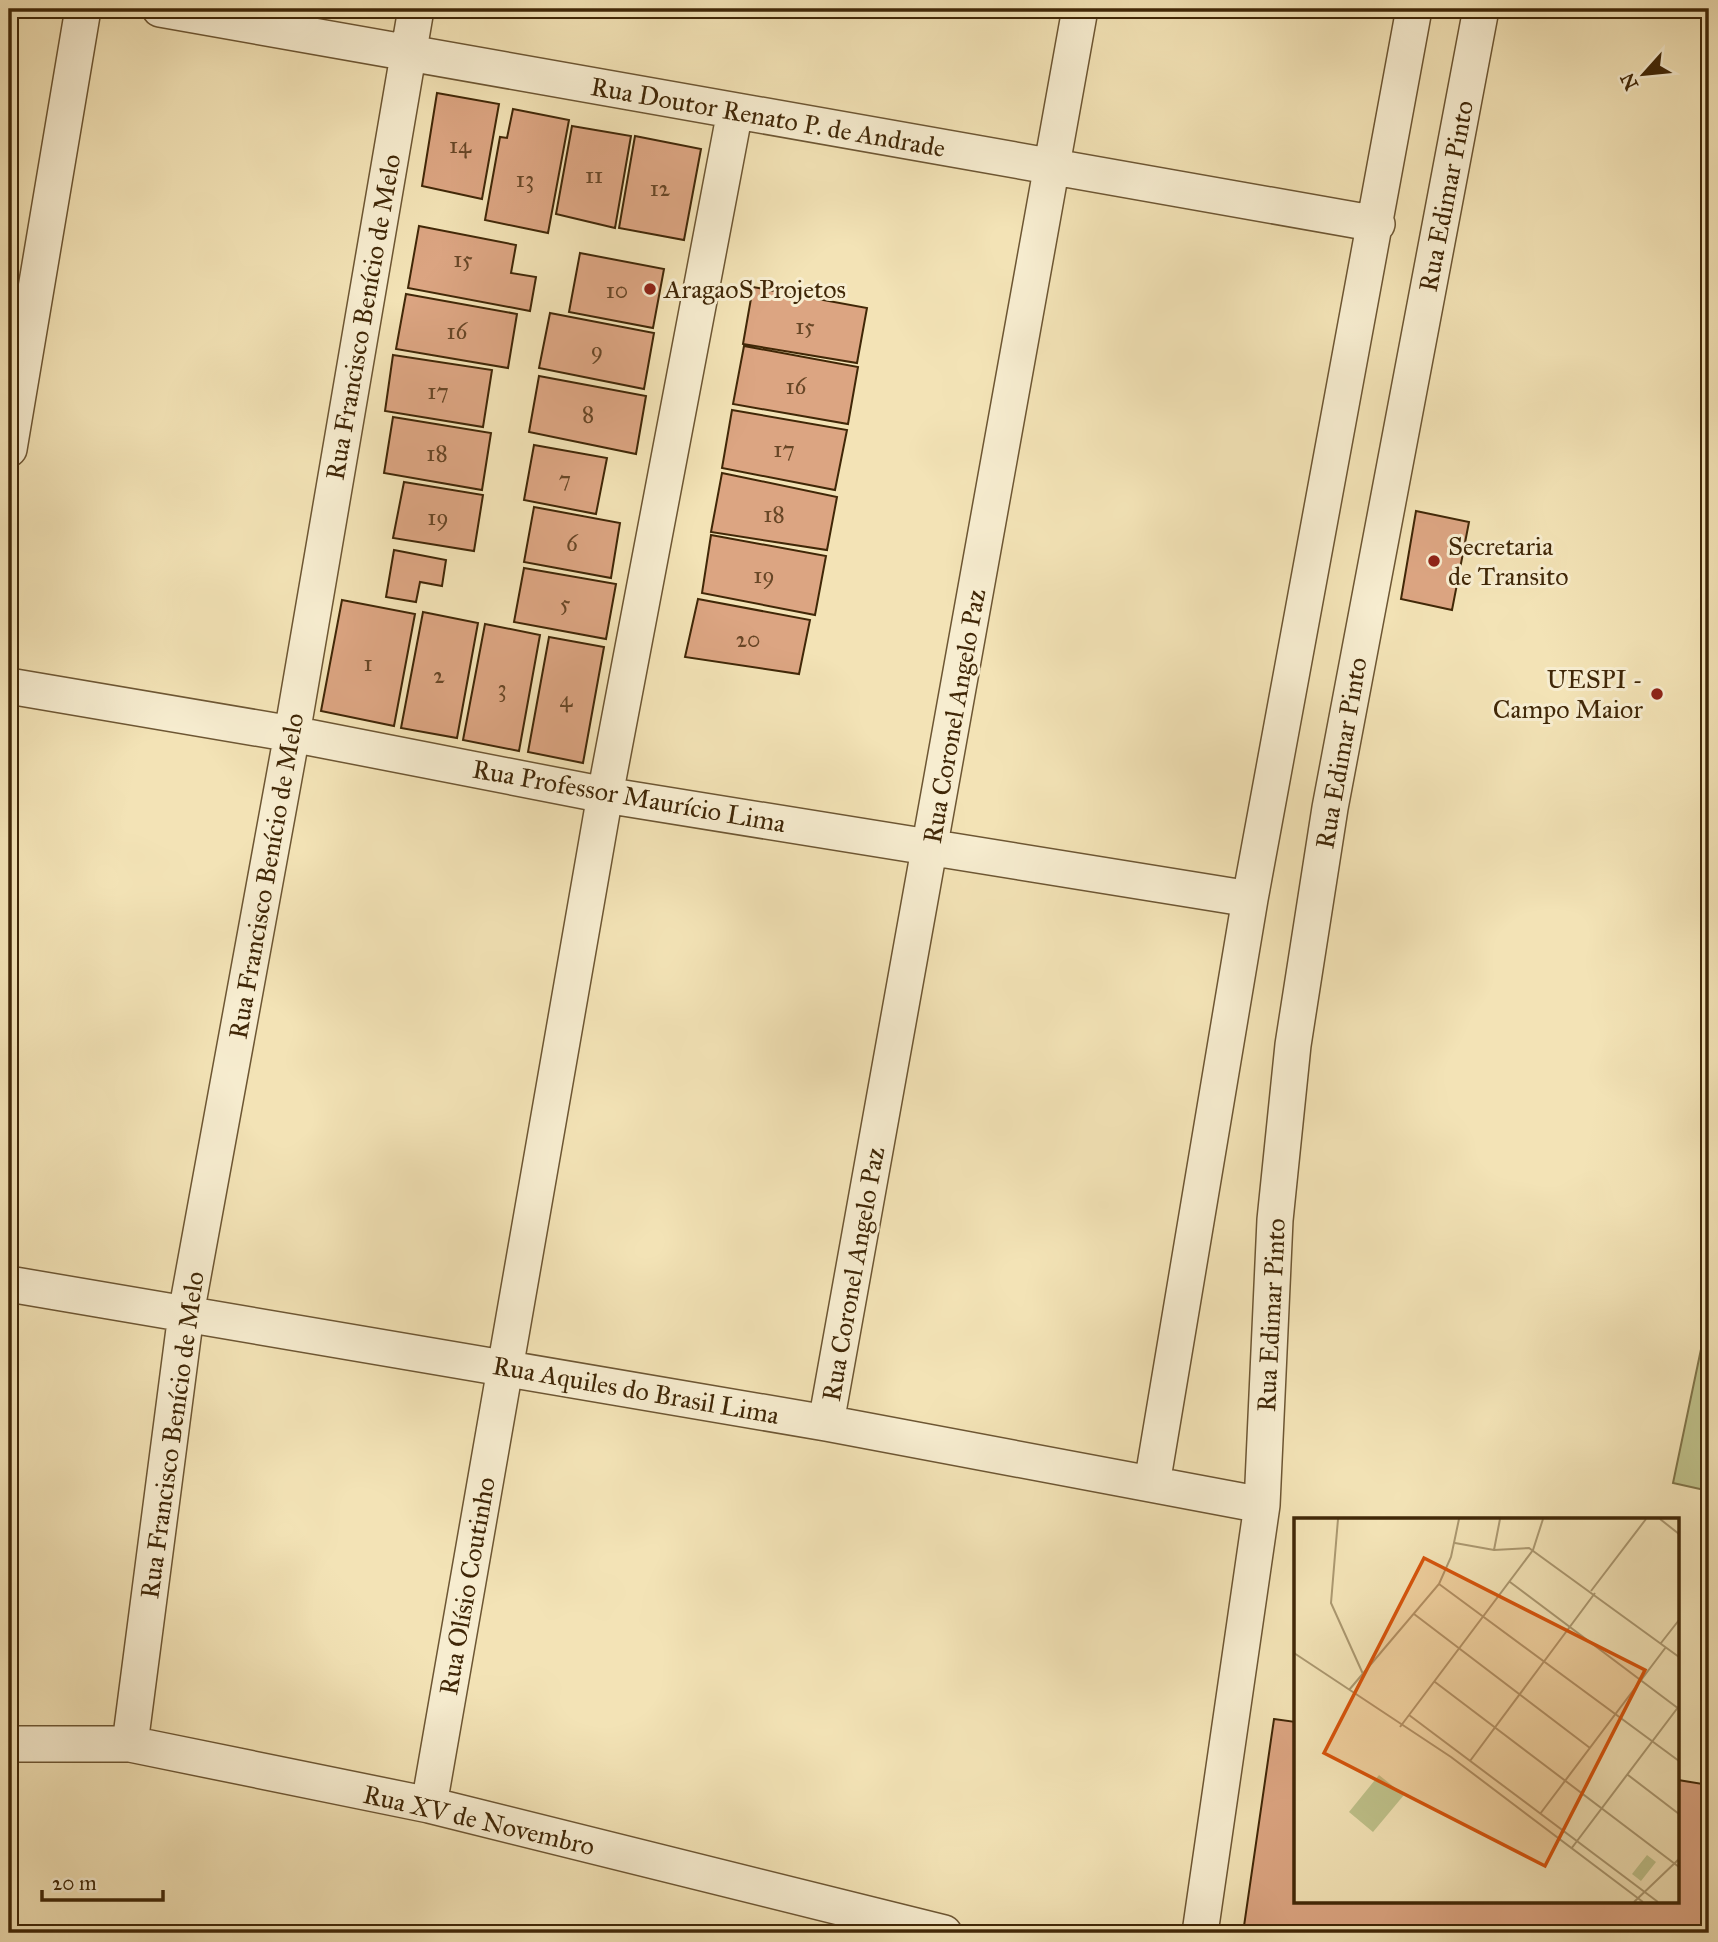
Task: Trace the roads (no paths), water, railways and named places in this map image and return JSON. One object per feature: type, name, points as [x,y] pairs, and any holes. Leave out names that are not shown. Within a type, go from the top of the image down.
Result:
[{"type":"street","points":[[9,449],[83,9]]},
{"type":"street","name":"Rua Doutor Renato P. de Andrade","points":[[160,9],[1377,224]]},
{"type":"street","name":"Rua Francisco Benício de Melo","points":[[130,1744],[186,1314],[292,734],[416,9]]},
{"type":"street","name":"Rua Coronel Angelo Paz","points":[[826,1423],[1080,9]]},
{"type":"street","points":[[1152,1484],[1250,899],[1377,224],[1414,9]]},
{"type":"street","name":"Rua Edimar Pinto","points":[[1200,1933],[1262,1505],[1275,1220],[1293,1045],[1330,808],[1482,9]]},
{"type":"street","name":"Rua Olísio Coutinho","points":[[429,1805],[605,795],[735,111]]},
{"type":"street","name":"Rua Professor Maurício Lima","points":[[9,686],[292,734],[605,795],[1250,899]]},
{"type":"street","name":"Rua Aquiles do Brasil Lima","points":[[9,1283],[826,1423],[1262,1505]]},
{"type":"street","name":"Rua XV de Novembro","points":[[9,1744],[130,1744],[429,1805],[944,1933]]},
{"type":"place","name":"AragaoS Projetos","points":[[650,289]]},
{"type":"place","name":"Secretaria de Transito","points":[[1434,561]]},
{"type":"place","name":"UESPI - Campo Maior","points":[[1657,694]]}]
